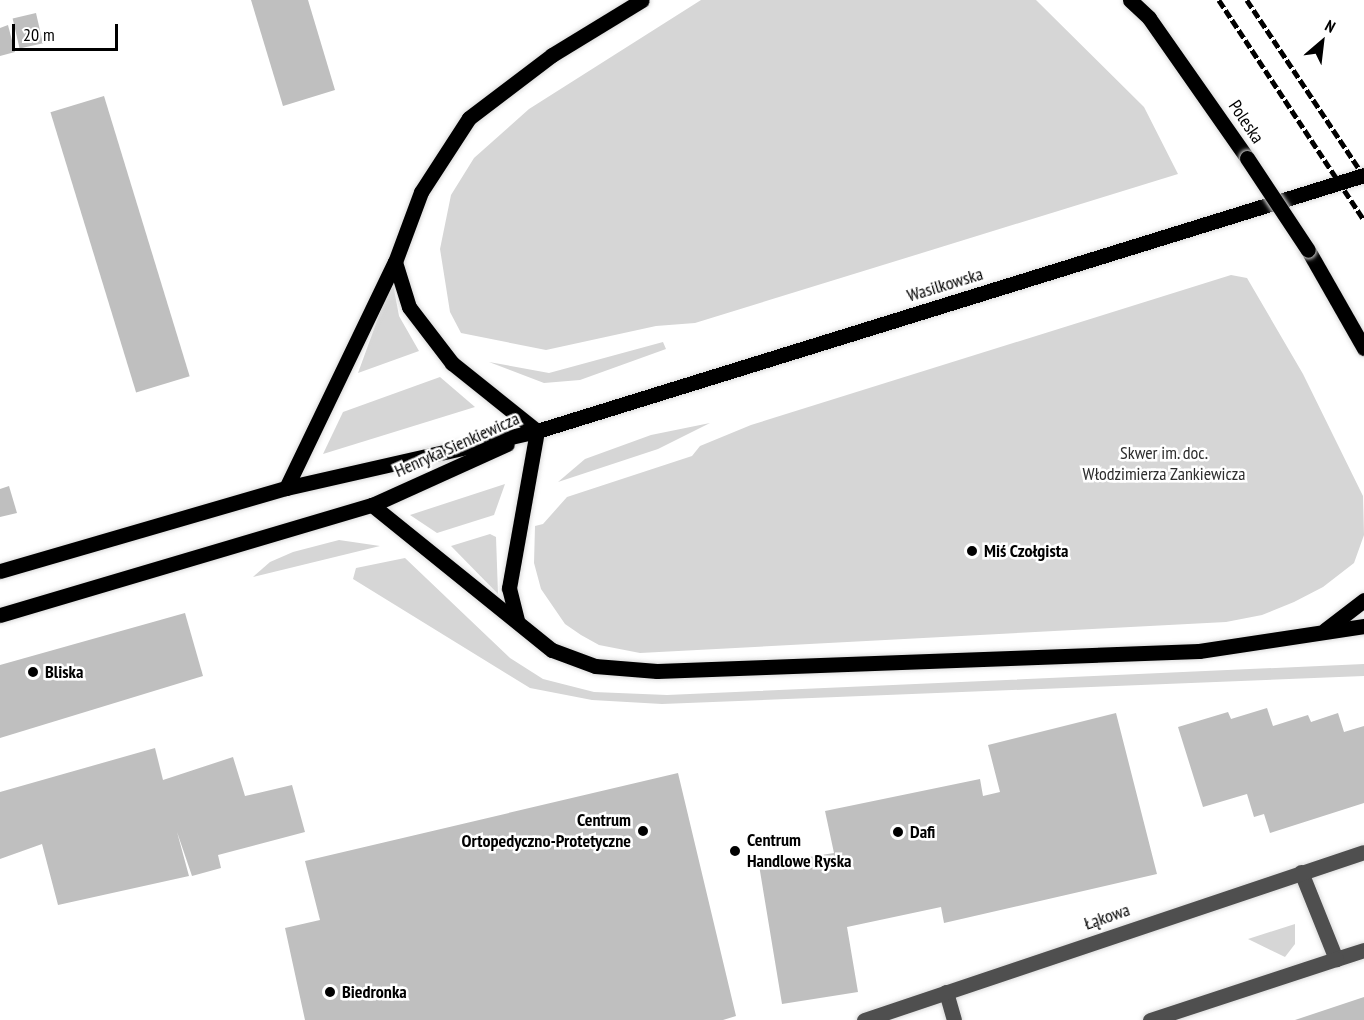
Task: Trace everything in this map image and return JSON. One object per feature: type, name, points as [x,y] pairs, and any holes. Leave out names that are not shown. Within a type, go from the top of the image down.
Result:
[{"type":"main road","points":[[286,488],[395,262],[421,192],[469,118],[552,55],[642,0]]},
{"type":"main road","name":"Poleska","points":[[1130,0],[1149,18],[1247,158],[1308,250],[1364,348]]},
{"type":"main road","name":"Poleska","points":[[1142,0],[1149,18]]},
{"type":"main road","name":"Wasilkowska","points":[[537,431],[1364,175]]},
{"type":"main road","points":[[395,262],[409,307],[452,363],[537,431],[509,588],[517,620]]},
{"type":"main road","name":"Henryka Sienkiewicza","points":[[0,571],[286,488],[537,431]]},
{"type":"main road","name":"Henryka Sienkiewicza","points":[[0,615],[372,505],[537,431]]},
{"type":"main road","points":[[372,505],[552,650],[584,662],[657,671],[1198,651],[1282,641],[1325,630],[1364,626]]},
{"type":"main road","points":[[1325,630],[1364,600]]},
{"type":"street","name":"Łąkowa","points":[[864,1020],[1364,852]]},
{"type":"street","points":[[1301,872],[1336,959]]},
{"type":"street","points":[[1150,1020],[1364,950]]},
{"type":"street","points":[[946,992],[954,1020]]},
{"type":"green space","points":[[701,0],[1036,0],[1144,107],[1178,174],[695,323],[656,326],[546,350],[461,333],[450,312],[440,249],[451,195],[474,158],[529,109]]},
{"type":"green space","name":"Skwer im. doc. Włodzimierza Zankiewicza","points":[[1231,275],[1247,278],[1303,374],[1363,496],[1364,535],[1354,563],[1323,587],[1294,602],[1262,615],[1226,622],[640,653],[599,645],[581,635],[565,624],[541,589],[534,563],[535,526],[543,524],[567,497],[692,456],[700,446],[751,425]]},
{"type":"green space","points":[[390,285],[394,289],[399,316],[419,351],[358,373]]},
{"type":"green space","points":[[663,342],[666,349],[580,380],[544,383],[489,362],[549,373]]},
{"type":"green space","points":[[440,377],[475,407],[323,454],[343,412]]},
{"type":"green space","points":[[710,423],[658,449],[558,482],[585,459],[651,435]]},
{"type":"green space","points":[[505,484],[494,515],[437,533],[410,515]]},
{"type":"green space","points":[[490,534],[496,537],[498,594],[451,546]]},
{"type":"green space","points":[[339,540],[380,546],[253,577],[270,562],[293,552]]},
{"type":"green space","points":[[405,558],[510,658],[543,679],[594,692],[667,695],[1364,664],[1364,676],[662,704],[592,700],[530,688],[353,579],[356,568]]},
{"type":"green space","points":[[1295,924],[1295,944],[1285,957],[1248,939]]},
{"type":"building","points":[[251,0],[308,0],[335,90],[283,106]]},
{"type":"building","points":[[36,13],[43,43],[20,49],[13,18]]},
{"type":"building","points":[[8,25],[15,52],[0,56],[0,28]]},
{"type":"building","points":[[104,96],[190,376],[136,393],[50,112]]},
{"type":"building","points":[[9,486],[17,513],[0,517],[0,489]]},
{"type":"building","points":[[185,613],[203,676],[0,738],[0,665]]},
{"type":"building","points":[[1267,708],[1273,726],[1308,715],[1311,722],[1338,713],[1344,732],[1364,726],[1364,803],[1270,833],[1264,814],[1254,817],[1247,794],[1203,807],[1178,727],[1228,712],[1231,719]]},
{"type":"building","points":[[1116,713],[1157,874],[944,923],[941,907],[847,927],[858,992],[782,1004],[759,865],[834,853],[825,811],[980,779],[983,796],[1000,792],[988,745]]},
{"type":"building","points":[[155,748],[163,780],[233,757],[245,796],[292,785],[305,832],[218,855],[221,868],[192,876],[177,832],[189,876],[58,905],[42,844],[0,859],[0,792]]},
{"type":"building","points":[[678,773],[736,1016],[723,1020],[305,1020],[285,928],[320,920],[305,861]]},
{"type":"building","points":[[1364,997],[1364,1020],[1295,1020]]},
{"type":"railway","points":[[1219,0],[1364,220]]},
{"type":"railway","points":[[1247,0],[1364,176]]},
{"type":"place","name":"Miś Czołgista","points":[[972,551]]},
{"type":"place","name":"Bliska","points":[[33,672]]},
{"type":"place","name":"Centrum Ortopedyczno-Protetyczne","points":[[643,831]]},
{"type":"place","name":"Dafi","points":[[898,832]]},
{"type":"place","name":"Centrum Handlowe Ryska","points":[[735,851]]},
{"type":"place","name":"Biedronka","points":[[330,992]]}]
